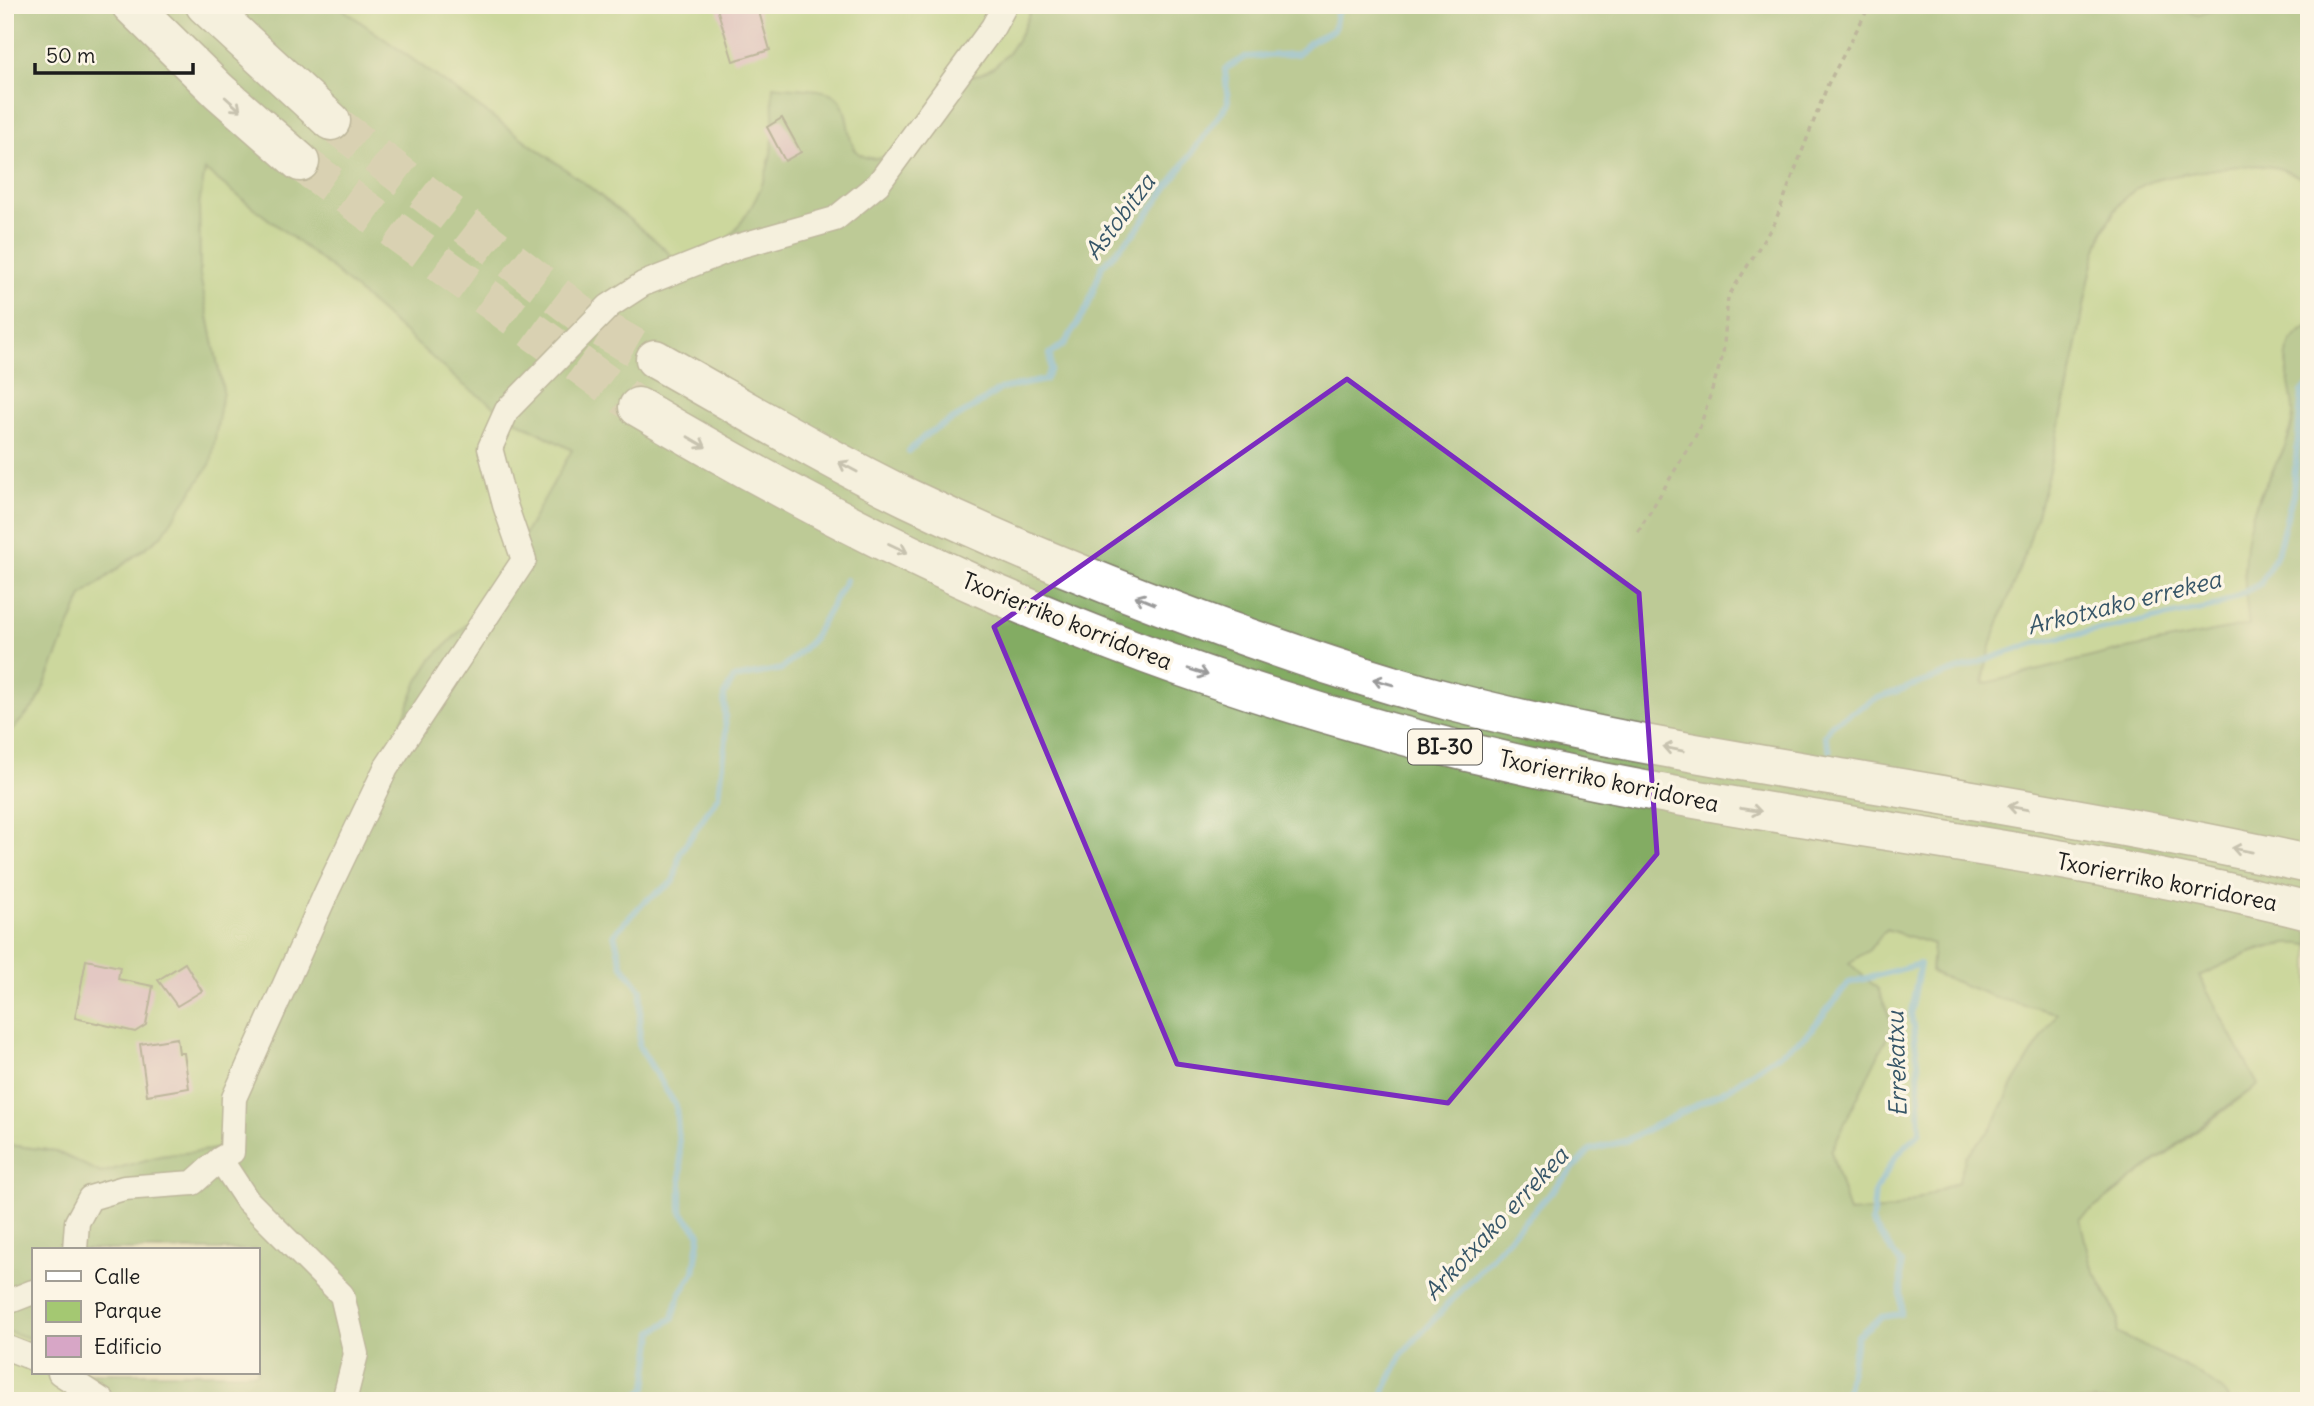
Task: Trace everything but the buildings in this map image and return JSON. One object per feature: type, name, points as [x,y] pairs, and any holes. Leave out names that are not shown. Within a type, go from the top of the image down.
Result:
[{"type":"highway","points":[[131,5],[219,91],[300,162]]},
{"type":"highway","points":[[205,5],[331,121]]},
{"type":"highway","name":"Txorierriko korridorea","points":[[655,359],[909,498],[1071,570],[1158,605],[1335,668],[1449,701],[1597,734],[1742,762],[2103,822],[2309,864]]},
{"type":"highway","name":"Txorierriko korridorea","points":[[638,407],[830,515],[972,584],[1151,657],[1370,728],[1575,777],[1734,807],[2081,864],[2309,911]]},
{"type":"street","points":[[75,1248],[77,1222],[90,1198],[124,1188],[193,1183],[232,1152],[234,1098],[327,891],[386,768],[524,559],[505,505],[490,448],[507,410],[609,306],[643,284],[738,246],[835,219],[878,184],[992,27],[1005,5]]},
{"type":"street","points":[[220,1159],[247,1200],[342,1295],[356,1354],[344,1401]]},
{"type":"street","points":[[5,1303],[32,1292]]},
{"type":"street","points":[[5,1347],[32,1358]]},
{"type":"street","points":[[62,1374],[103,1401]]},
{"type":"path","points":[[1638,532],[1699,430],[1723,355],[1728,297],[1775,222],[1828,84],[1870,5]]},
{"type":"highlighted area","points":[[1347,379],[1639,593],[1657,854],[1448,1103],[1177,1064],[994,627]]},
{"type":"green space","points":[[5,5],[337,5],[587,185],[656,241],[693,276],[735,231],[756,199],[769,162],[773,140],[773,86],[813,89],[834,95],[842,103],[850,137],[860,154],[871,158],[888,157],[969,76],[992,68],[1002,60],[1017,40],[1032,5],[2164,5],[2198,15],[2230,5],[2309,5],[2309,184],[2285,170],[2258,166],[2169,176],[2138,187],[2129,194],[2106,225],[2092,265],[2066,398],[2044,488],[2027,548],[1990,649],[1983,684],[2112,652],[2249,625],[2245,560],[2249,529],[2259,498],[2278,462],[2292,424],[2292,397],[2287,370],[2289,347],[2296,336],[2309,326],[2309,945],[2266,948],[2239,957],[2199,976],[2258,1085],[2080,1219],[2090,1262],[2118,1318],[2117,1333],[2194,1371],[2226,1393],[2228,1401],[91,1401],[86,1374],[259,1374],[259,1248],[32,1248],[32,1339],[5,1331],[5,1098],[9,1145],[55,1151],[101,1173],[160,1156],[218,1149],[235,1106],[306,969],[418,681],[432,659],[482,609],[572,450],[513,419],[462,384],[329,266],[205,170],[199,205],[200,276],[223,391],[211,463],[162,535],[82,596],[37,703],[5,738]],"holes":[[[1886,929],[1933,944],[1931,972],[1997,998],[2057,1013],[2014,1083],[1991,1129],[1966,1156],[1958,1182],[1894,1209],[1849,1213],[1831,1151],[1893,1025],[1878,989],[1849,963],[1869,950]]]},
{"type":"green space","points":[[337,5],[1032,5],[1017,40],[1002,60],[992,68],[969,76],[887,157],[871,158],[859,154],[853,145],[784,88],[773,86],[773,140],[769,162],[756,199],[735,231],[693,276],[656,241],[587,185]]},
{"type":"green space","points":[[2164,5],[2230,5],[2198,15]]},
{"type":"green space","points":[[2244,164],[2278,168],[2309,184],[2309,326],[2301,330],[2286,361],[2294,413],[2286,445],[2259,496],[2250,524],[2244,569],[2249,625],[2112,652],[1983,684],[1995,632],[2026,549],[2044,489],[2066,398],[2092,266],[2106,226],[2121,203],[2148,183]]},
{"type":"green space","points":[[205,170],[329,266],[513,419],[573,450],[482,609],[306,969],[235,1106],[218,1149],[160,1156],[101,1173],[55,1151],[9,1145],[5,1097],[5,738],[37,703],[82,596],[162,535],[223,391],[200,276],[199,205]]},
{"type":"green space","points":[[1885,929],[1934,944],[1931,972],[1997,998],[2057,1013],[1958,1182],[1894,1209],[1849,1213],[1831,1151],[1860,1090],[1878,989],[1848,963],[1869,950]]},
{"type":"green space","points":[[2298,943],[2309,945],[2309,1401],[2228,1401],[2228,1398],[2194,1371],[2117,1333],[2118,1318],[2090,1262],[2080,1219],[2258,1085],[2199,976],[2260,950]]},
{"type":"green space","points":[[5,1331],[32,1339],[32,1374],[86,1374],[91,1401],[5,1401]]},
{"type":"waterway","name":"Astobitza","points":[[909,451],[927,434],[1000,389],[1045,380],[1051,369],[1050,354],[1065,343],[1087,308],[1102,266],[1135,232],[1228,103],[1225,69],[1245,57],[1297,54],[1313,40],[1334,30],[1337,14],[1344,5]]},
{"type":"waterway","name":"Arkotxako errekea","points":[[2305,5],[2309,40]]},
{"type":"waterway","name":"Arkotxako errekea","points":[[1830,751],[1825,735],[1832,724],[1875,699],[2035,643],[2217,606],[2260,584],[2277,554],[2293,494],[2302,392],[2309,385]]},
{"type":"waterway","name":"Astobitza","points":[[630,1401],[646,1388],[653,1332],[673,1318],[680,1294],[694,1272],[700,1234],[681,1211],[676,1106],[639,1046],[641,990],[622,965],[614,934],[643,903],[674,881],[680,853],[719,795],[726,739],[724,695],[734,678],[782,669],[812,640],[846,580]]},
{"type":"waterway","name":"Arkotxako errekea","points":[[1379,1401],[1403,1353],[1590,1150],[1625,1141],[1728,1089],[1807,1035],[1849,983],[1920,964],[1911,1012],[1918,1062],[1920,1132],[1896,1156],[1875,1191],[1872,1223],[1901,1264],[1901,1314],[1881,1317],[1857,1336],[1845,1401]]},
{"type":"tunnel","points":[[331,121],[591,322],[655,359]]},
{"type":"tunnel","points":[[300,162],[638,407]]},
{"type":"water label","name":"Errekatxu","points":[[1897,1064]]}]
